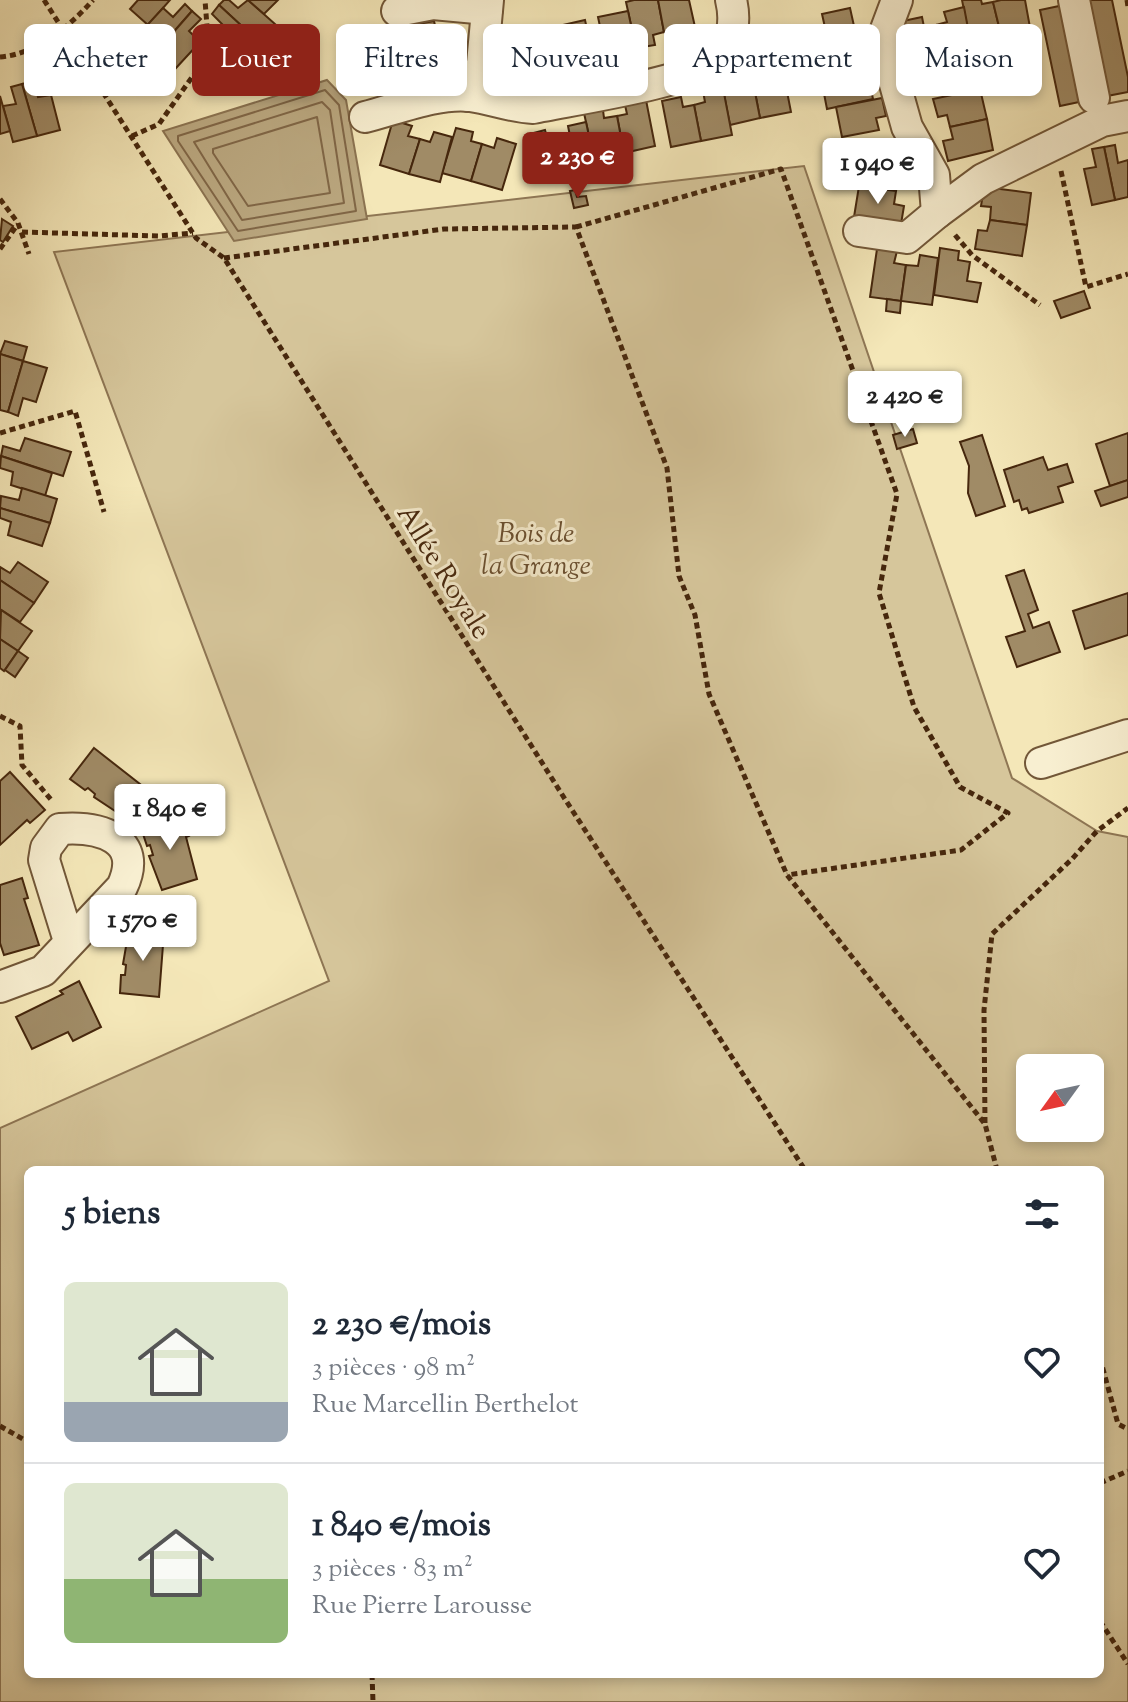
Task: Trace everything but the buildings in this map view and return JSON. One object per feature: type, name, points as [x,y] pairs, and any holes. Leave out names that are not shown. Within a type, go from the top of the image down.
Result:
[{"type":"street","points":[[365,117],[444,98],[469,96],[512,107],[533,108],[691,74],[720,58],[734,30],[731,0]]},
{"type":"street","points":[[897,0],[885,32],[891,70],[907,127],[934,175],[937,213]]},
{"type":"street","points":[[1074,0],[1094,98]]},
{"type":"street","points":[[397,11],[433,4],[487,4],[482,64],[469,96]]},
{"type":"street","points":[[859,231],[907,238],[983,179],[1102,121],[1128,116]]},
{"type":"street","points":[[1041,763],[1127,741]]},
{"type":"street","points":[[0,987],[43,971],[122,887],[129,872],[124,848],[114,837],[100,831],[60,829],[46,848],[44,860],[69,941]]},
{"type":"path","name":"Allée Royale","points":[[44,0],[60,24]]},
{"type":"path","points":[[68,24],[93,0]]},
{"type":"path","points":[[132,136],[159,124],[209,53],[205,0]]},
{"type":"path","points":[[1127,0],[1128,7]]},
{"type":"path","points":[[0,57],[24,52]]},
{"type":"path","name":"Allée Royale","points":[[106,96],[193,233],[224,258],[563,796],[802,1166]]},
{"type":"path","points":[[1056,146],[1086,287],[1128,274]]},
{"type":"path","points":[[224,258],[444,229],[576,227],[781,169],[897,494],[879,593],[914,707],[960,787],[1008,813],[961,850],[787,875]]},
{"type":"path","points":[[0,199],[18,223],[29,254]]},
{"type":"path","points":[[937,213],[972,255],[1040,305]]},
{"type":"path","points":[[0,249],[18,223]]},
{"type":"path","points":[[576,227],[667,468],[679,576],[695,615],[709,694],[787,875],[985,1124]]},
{"type":"path","points":[[22,232],[158,236],[193,233]]},
{"type":"path","points":[[0,433],[75,411],[104,512]]},
{"type":"path","points":[[0,716],[20,726],[22,765],[51,798],[65,829]]},
{"type":"path","points":[[996,1166],[985,1124],[984,1010],[992,934],[1072,859],[1097,831],[1128,808]]},
{"type":"path","points":[[1104,1373],[1118,1424],[1128,1429]]},
{"type":"path","points":[[0,1426],[24,1440]]},
{"type":"path","points":[[1104,1481],[1128,1471]]},
{"type":"path","points":[[1104,1627],[1128,1664]]},
{"type":"path","points":[[372,1678],[373,1702]]},
{"type":"green space","name":"Bois de la Grange","points":[[804,166],[1012,778],[1097,831],[1128,837],[1128,1702],[0,1702],[0,1128],[329,981],[54,252]]},
{"type":"water","points":[[327,80],[336,89],[336,96],[346,100],[367,219],[234,241],[163,131],[276,96],[320,96],[320,82]]}]
